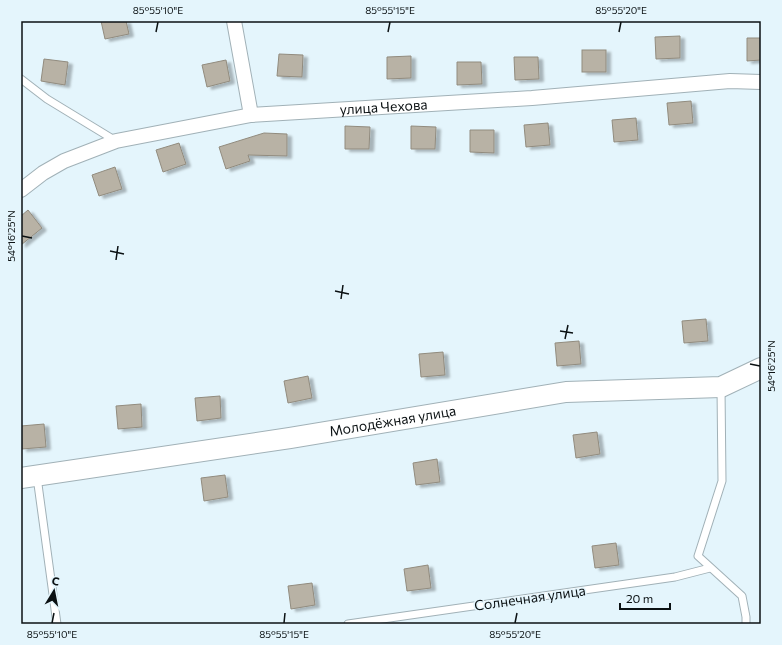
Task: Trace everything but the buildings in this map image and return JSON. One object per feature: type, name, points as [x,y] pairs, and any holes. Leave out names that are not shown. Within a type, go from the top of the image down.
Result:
[{"type":"street","points":[[234,21],[251,115]]},
{"type":"street","name":"улица Чехова","points":[[21,190],[43,173],[64,161],[116,141],[251,115],[532,98],[730,81],[761,82]]},
{"type":"street","name":"Молодёжная улица","points":[[29,476],[290,438],[566,392],[721,387],[761,368]]},
{"type":"lane","points":[[21,78],[47,99],[116,141]]},
{"type":"lane","points":[[721,387],[722,481],[698,556],[742,596],[746,624]]},
{"type":"lane","points":[[29,476],[57,624]]},
{"type":"lane","name":"Солнечная улица","points":[[348,624],[675,577],[710,568]]}]
